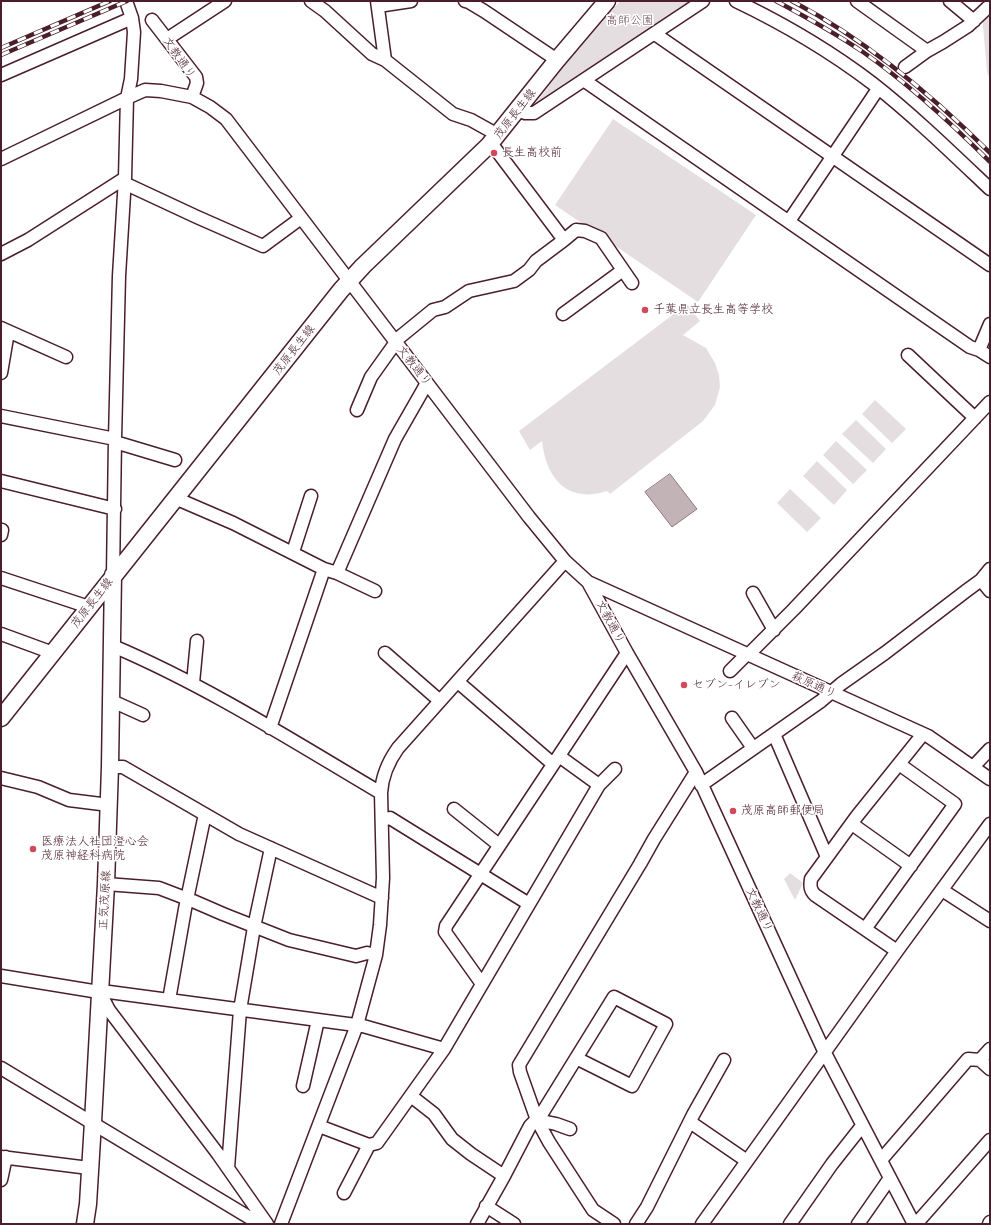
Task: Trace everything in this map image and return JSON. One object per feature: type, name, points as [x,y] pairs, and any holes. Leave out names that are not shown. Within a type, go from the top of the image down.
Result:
[{"type":"main road","name":"茂原長生線","points":[[1,718],[113,575],[349,281],[494,139],[557,60],[607,1]]},
{"type":"main road","name":"正気茂原線","points":[[85,1224],[88,1204],[106,884],[112,701],[113,575]]},
{"type":"street","points":[[113,575],[118,276],[127,98],[132,79],[134,32],[132,18],[126,1]]},
{"type":"street","points":[[167,39],[224,1]]},
{"type":"street","points":[[311,1],[372,54],[385,60],[453,114],[471,120],[494,139],[564,240]]},
{"type":"street","points":[[385,60],[377,4],[411,1]]},
{"type":"street","points":[[465,1],[484,11],[557,60]]},
{"type":"street","points":[[518,110],[525,113],[534,113],[703,1]]},
{"type":"street","points":[[736,1],[795,31],[856,71],[921,126],[990,189]]},
{"type":"street","points":[[857,1],[927,51]]},
{"type":"street","points":[[950,1],[974,21]]},
{"type":"street","points":[[905,67],[927,51],[968,26],[990,5],[987,1]]},
{"type":"street","points":[[1,75],[132,18]]},
{"type":"street","name":"文教通り","points":[[152,20],[196,77],[197,83],[192,97]]},
{"type":"street","points":[[655,34],[990,265]]},
{"type":"street","points":[[584,80],[970,347],[979,350],[990,357]]},
{"type":"street","points":[[789,221],[878,89]]},
{"type":"street","name":"文教通り","points":[[1,159],[145,90],[161,91],[192,97],[210,107],[226,119],[529,517],[565,561],[588,582],[696,772],[824,1053],[915,1224]]},
{"type":"street","points":[[124,180],[197,217],[263,246],[301,218]]},
{"type":"street","points":[[1,254],[28,240],[124,180]]},
{"type":"street","points":[[357,410],[371,377],[396,342],[433,310],[445,307],[469,291],[514,281],[529,270],[536,260],[576,230],[586,231],[601,238],[632,283]]},
{"type":"street","points":[[563,314],[623,270]]},
{"type":"street","points":[[979,350],[990,324]]},
{"type":"street","points":[[1,373],[5,330],[66,357]]},
{"type":"street","points":[[908,355],[975,418]]},
{"type":"street","points":[[337,573],[395,439],[427,382]]},
{"type":"street","points":[[730,671],[774,630],[990,402]]},
{"type":"street","points":[[1,416],[115,441],[174,460]]},
{"type":"street","points":[[1,481],[114,509]]},
{"type":"street","points":[[293,552],[311,496]]},
{"type":"street","points":[[176,498],[233,523],[324,569],[337,573],[375,591]]},
{"type":"street","points":[[281,1224],[357,1025],[376,955],[380,924],[384,860],[381,782],[384,772],[392,756],[565,561]]},
{"type":"street","points":[[270,728],[324,569]]},
{"type":"street","points":[[701,784],[774,734],[891,648],[981,580],[990,569]]},
{"type":"street","points":[[1,578],[89,607]]},
{"type":"street","points":[[981,580],[990,590]]},
{"type":"street","name":"萩原通り","points":[[588,582],[923,734],[935,740],[990,779]]},
{"type":"street","points":[[753,593],[774,630]]},
{"type":"street","points":[[1,634],[53,653]]},
{"type":"street","points":[[193,683],[197,641]]},
{"type":"street","points":[[113,646],[154,663],[193,683],[381,794]]},
{"type":"street","points":[[385,653],[440,701]]},
{"type":"street","points":[[482,984],[445,932],[445,929],[499,844],[627,653]]},
{"type":"street","points":[[458,682],[556,760],[599,785]]},
{"type":"street","points":[[112,701],[143,715]]},
{"type":"street","points":[[732,718],[753,748]]},
{"type":"street","points":[[774,734],[827,857]]},
{"type":"street","points":[[897,951],[811,890],[810,885],[827,857],[923,734]]},
{"type":"street","points":[[973,767],[990,749]]},
{"type":"street","points":[[865,929],[955,804],[899,764]]},
{"type":"street","points":[[110,767],[123,767],[239,834],[382,898]]},
{"type":"street","points":[[319,1126],[369,1145],[377,1143],[380,1140],[444,1049],[599,785],[614,769]]},
{"type":"street","points":[[614,1224],[593,1210],[561,1161],[537,1120],[520,1072],[519,1065],[654,839],[696,772]]},
{"type":"street","points":[[1,778],[38,787],[69,800],[109,805]]},
{"type":"street","points":[[454,809],[499,844]]},
{"type":"street","points":[[169,1000],[187,899],[205,814]]},
{"type":"street","points":[[382,820],[390,818],[529,904]]},
{"type":"street","points":[[852,824],[911,866]]},
{"type":"street","points":[[702,1224],[897,951],[990,824]]},
{"type":"street","points":[[228,1168],[240,1010],[254,927],[271,848]]},
{"type":"street","points":[[106,884],[159,888],[289,940],[356,956],[367,953],[376,955]]},
{"type":"street","points":[[942,890],[990,921]]},
{"type":"street","points":[[1,976],[99,992],[109,992],[357,1025],[444,1049]]},
{"type":"street","points":[[99,992],[109,1010],[228,1168],[267,1224]]},
{"type":"street","points":[[477,1224],[530,1126],[537,1120],[614,997],[666,1024],[632,1086],[576,1058]]},
{"type":"street","points":[[303,1086],[318,1020]]},
{"type":"street","points":[[980,1060],[990,1049]]},
{"type":"street","points":[[880,1160],[968,1059],[980,1060],[990,1069]]},
{"type":"street","points":[[636,1224],[647,1207],[690,1122],[724,1060]]},
{"type":"street","points":[[1,1068],[93,1122],[260,1224]]},
{"type":"street","points":[[412,1096],[434,1114],[452,1139],[504,1176]]},
{"type":"street","points":[[537,1120],[570,1129]]},
{"type":"street","points":[[690,1122],[747,1161]]},
{"type":"street","points":[[790,1224],[832,1164],[862,1126]]},
{"type":"street","points":[[915,1224],[990,1140]]},
{"type":"street","points":[[344,1193],[369,1145]]},
{"type":"street","points":[[1,1180],[4,1157],[89,1168]]},
{"type":"street","points":[[858,1224],[890,1178]]},
{"type":"street","points":[[486,1206],[514,1224]]},
{"type":"green space","name":"高師公園","points":[[620,1],[696,1],[536,105],[535,104],[566,64]]},
{"type":"green space","points":[[990,11],[990,80],[987,72],[983,20]]},
{"type":"green space","points":[[116,17],[117,18],[15,63],[16,61]]},
{"type":"green space","points":[[613,119],[756,215],[698,302],[555,205]]},
{"type":"green space","points":[[687,304],[700,321],[683,335],[706,348],[715,363],[719,375],[720,387],[715,405],[703,421],[610,494],[607,491],[593,494],[581,494],[570,491],[561,485],[554,477],[544,454],[542,441],[530,450],[519,431]]},
{"type":"green space","points":[[875,400],[906,429],[892,443],[862,414]]},
{"type":"green space","points":[[856,420],[886,449],[873,463],[842,434]]},
{"type":"green space","points":[[836,441],[867,470],[853,484],[823,455]]},
{"type":"green space","points":[[817,461],[847,490],[834,505],[803,476]]},
{"type":"green space","points":[[790,489],[821,518],[807,532],[777,503]]},
{"type":"green space","points":[[790,873],[803,883],[795,900],[784,879]]},
{"type":"shaded area","points":[[670,474],[697,509],[672,527],[645,492]]},
{"type":"railway","points":[[1,48],[110,1]]},
{"type":"railway","points":[[1,55],[127,1]]},
{"type":"railway","points":[[776,1],[831,32],[880,64],[929,104],[990,162]]},
{"type":"railway","points":[[792,1],[846,33],[897,70],[945,110],[990,153]]},
{"type":"place","name":"長生高校前","points":[[494,153]]},
{"type":"place","name":"千葉県立長生高等学校","points":[[645,310]]},
{"type":"place","name":"セブン-イレブン","points":[[684,685]]},
{"type":"place","name":"茂原高師郵便局","points":[[733,811]]},
{"type":"place","name":"医療法人社団澄心会 茂原神経科病院","points":[[33,849]]}]
